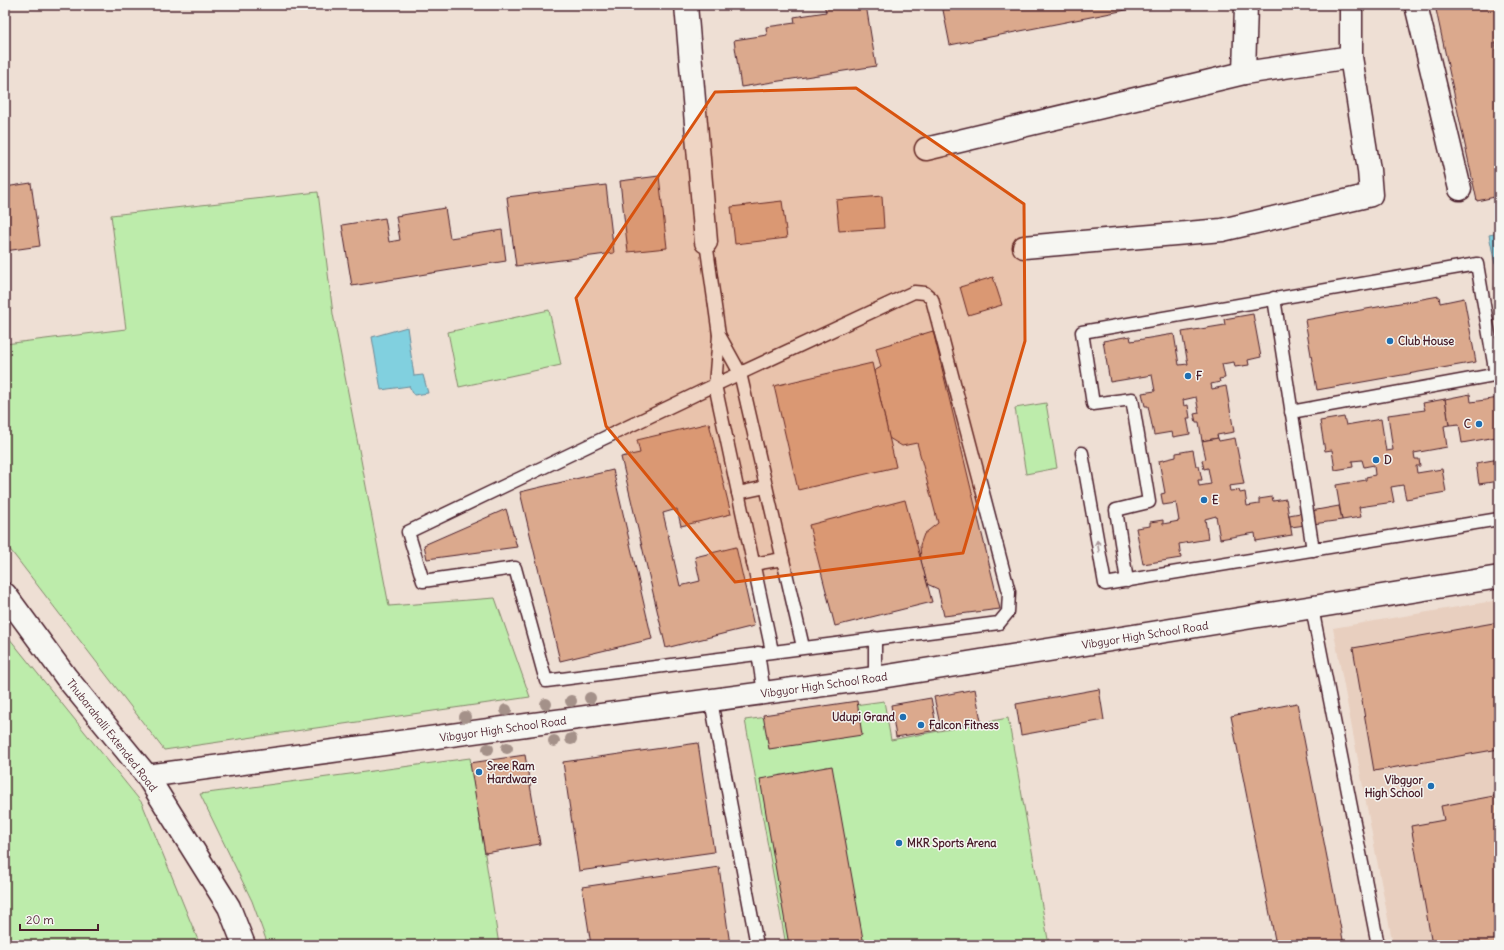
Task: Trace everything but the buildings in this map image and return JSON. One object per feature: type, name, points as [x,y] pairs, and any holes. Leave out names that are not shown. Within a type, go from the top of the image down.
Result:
[{"type":"street","points":[[686,5],[706,242]]},
{"type":"street","points":[[1244,73],[1246,5]]},
{"type":"street","points":[[1024,247],[1222,230],[1371,195],[1369,170],[1351,57],[1351,5]]},
{"type":"street","points":[[1416,5],[1460,189]]},
{"type":"street","points":[[926,149],[1244,73],[1351,57]]},
{"type":"street","name":"Vibgyor High School Road","points":[[147,776],[875,678],[1499,577]]},
{"type":"street","name":"Thubarahalli Extended Road","points":[[5,594],[66,677],[147,776],[229,907],[244,945]]},
{"type":"lane","points":[[706,242],[719,335],[714,385],[772,651]]},
{"type":"lane","points":[[1127,581],[1116,510],[1149,502],[1132,399],[1093,404],[1082,332],[1477,264],[1498,375],[1291,412]]},
{"type":"lane","points":[[914,292],[925,293],[932,299],[1009,592],[1008,612],[999,622],[546,681],[516,568],[423,581],[408,532],[740,373],[914,292]]},
{"type":"lane","points":[[1274,298],[1313,550]]},
{"type":"lane","points":[[719,335],[740,373],[803,647]]},
{"type":"lane","points":[[1082,453],[1105,584],[1499,519]]},
{"type":"lane","points":[[738,493],[766,487]]},
{"type":"lane","points":[[753,564],[783,559]]},
{"type":"lane","points":[[1312,608],[1378,945]]},
{"type":"lane","points":[[875,638],[875,678]]},
{"type":"lane","points":[[758,653],[764,693]]},
{"type":"lane","points":[[711,700],[757,945]]},
{"type":"highlighted area","points":[[856,88],[1024,204],[1025,341],[963,553],[735,582],[606,426],[576,298],[715,92]]},
{"type":"shaded area","name":"Vibgyor High School","points":[[1499,600],[1499,945],[1393,945],[1333,628]]},
{"type":"green space","points":[[318,192],[333,314],[389,606],[495,598],[530,697],[164,750],[5,543],[5,344],[126,329],[111,215]]},
{"type":"green space","points":[[549,310],[561,365],[459,387],[448,332]]},
{"type":"green space","points":[[1046,403],[1057,468],[1026,474],[1015,408]]},
{"type":"green space","points":[[5,633],[142,803],[200,945],[5,945]]},
{"type":"green space","name":"MKR Sports Arena","points":[[884,701],[891,740],[1008,718],[1049,945],[786,945],[745,720]]},
{"type":"green space","points":[[470,758],[499,945],[268,945],[252,901],[200,794]]},
{"type":"water","points":[[1499,233],[1499,263],[1495,264],[1489,235]]},
{"type":"water","points":[[407,327],[414,376],[423,375],[428,393],[414,395],[409,386],[381,390],[372,337]]},
{"type":"place","name":"Club House","points":[[1390,341]]},
{"type":"place","name":"F","points":[[1188,376]]},
{"type":"place","name":"C","points":[[1479,424]]},
{"type":"place","name":"D","points":[[1376,460]]},
{"type":"place","name":"E","points":[[1204,500]]},
{"type":"place","name":"Udupi Grand","points":[[903,717]]},
{"type":"place","name":"Falcon Fitness","points":[[921,725]]},
{"type":"place","name":"Sree Ram Hardware","points":[[479,772]]},
{"type":"place","name":"Vibgyor High School","points":[[1431,786]]},
{"type":"place","name":"MKR Sports Arena","points":[[899,843]]}]
